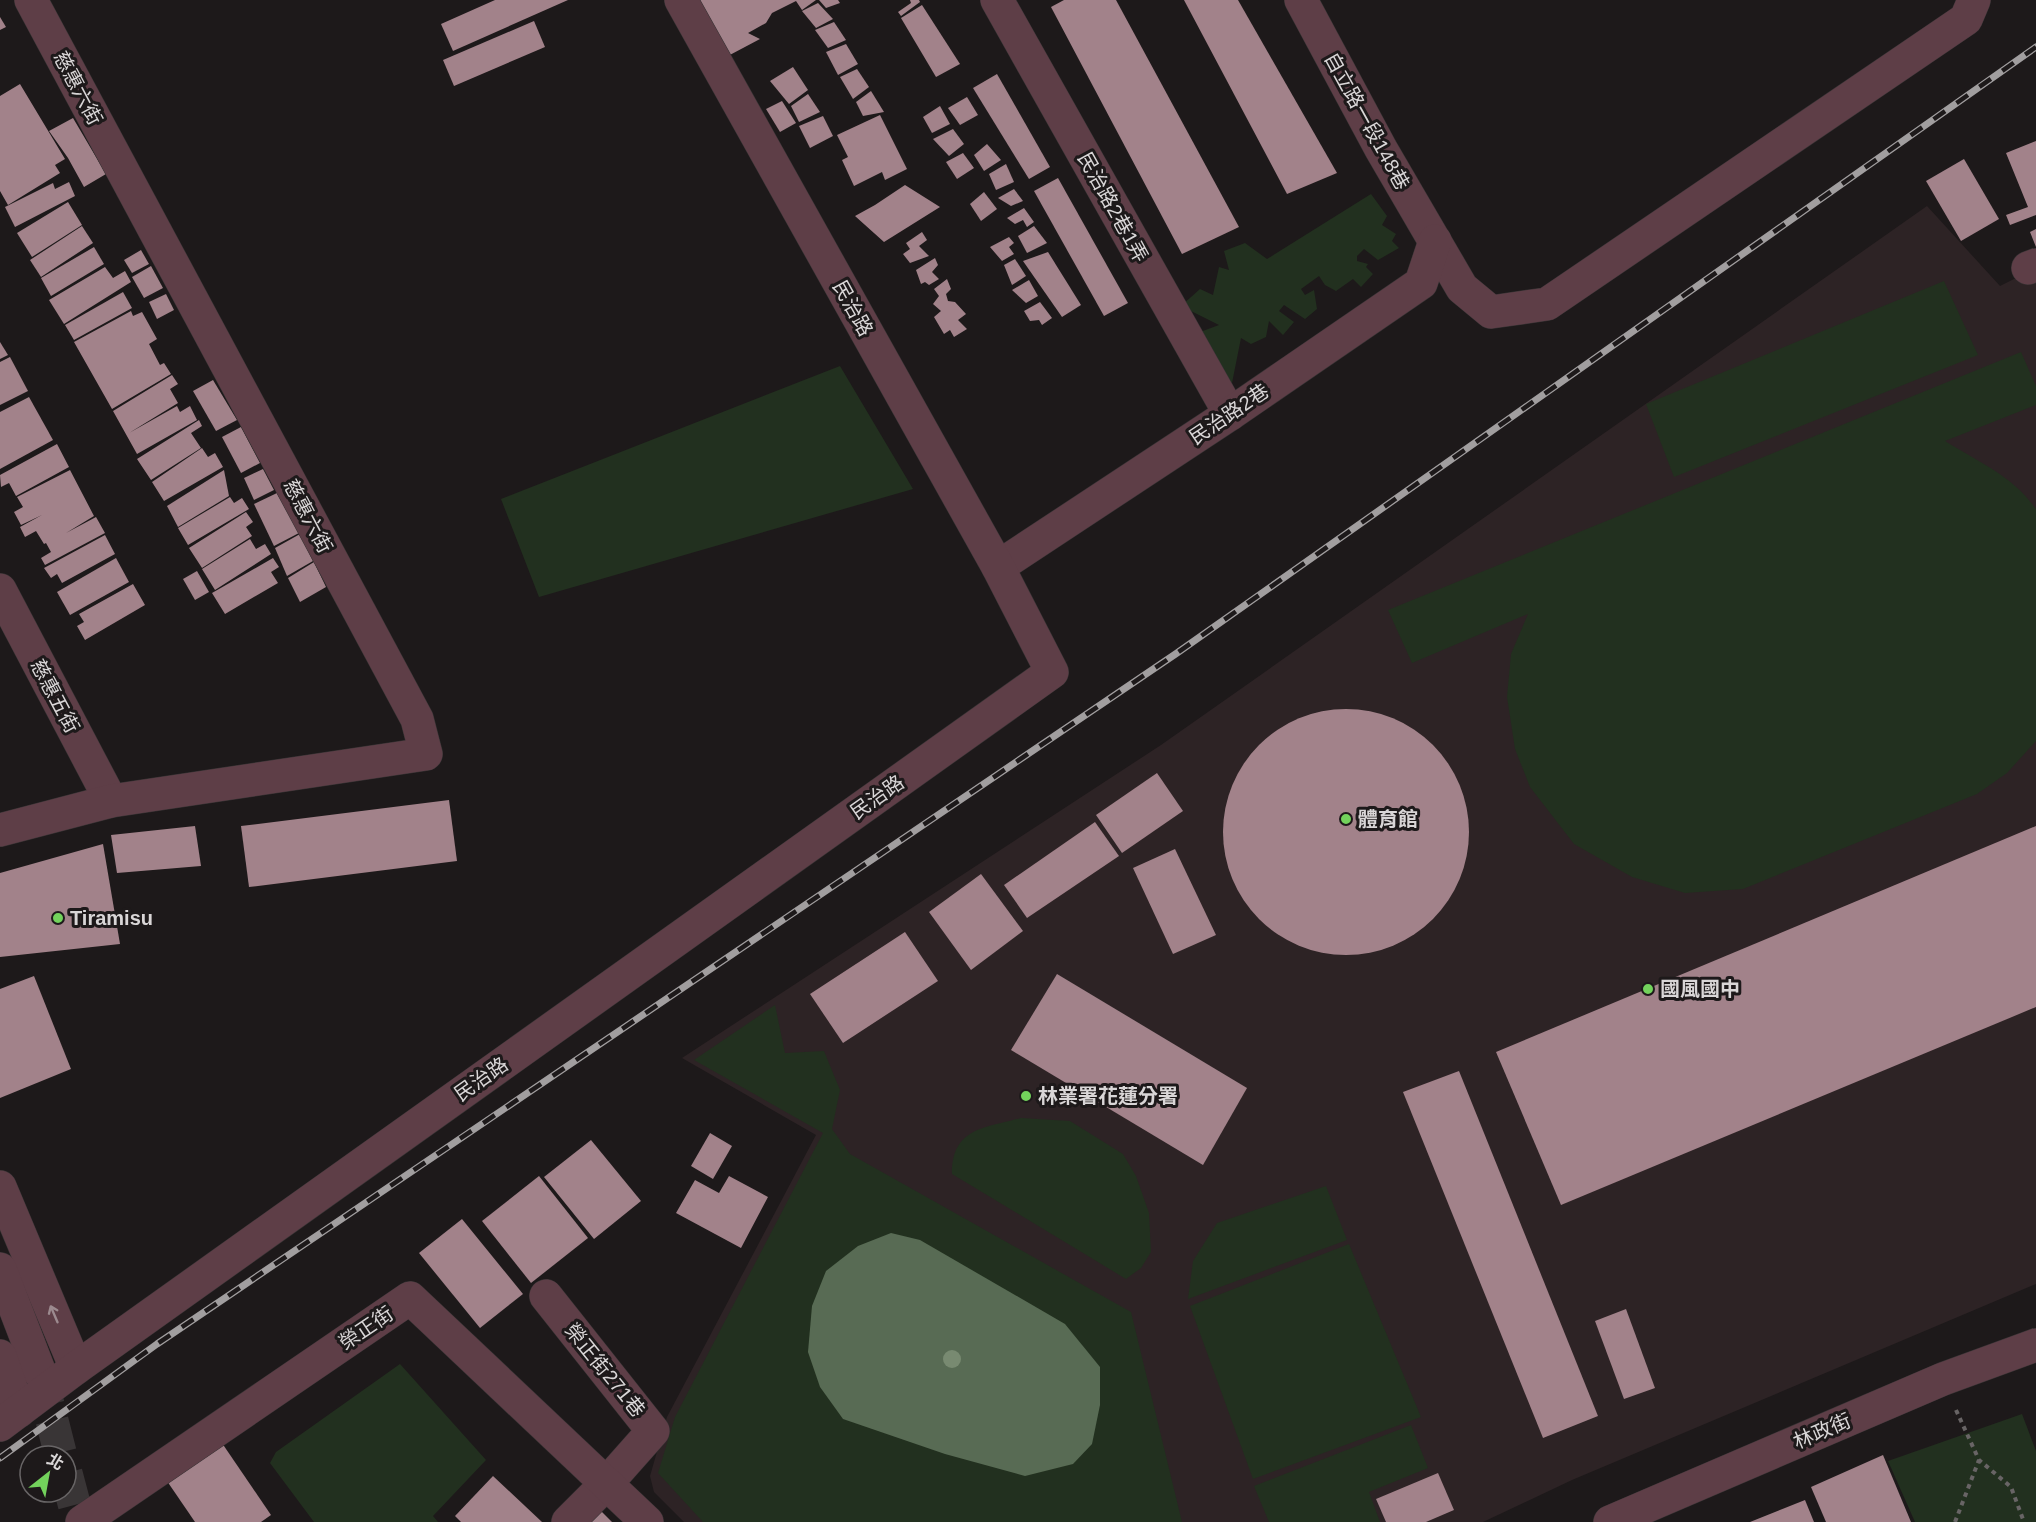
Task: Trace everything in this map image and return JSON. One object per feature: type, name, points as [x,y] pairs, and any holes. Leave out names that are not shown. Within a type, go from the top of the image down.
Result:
[{"type":"street","name":"慈惠六街","points":[[31,0],[417,719],[426,754],[111,801]]},
{"type":"street","name":"民治路","points":[[76,1368],[1052,672],[998,567],[681,0]]},
{"type":"street","name":"民治路2巷1弄","points":[[997,0],[1230,414]]},
{"type":"street","name":"自立路一段148巷","points":[[1301,0],[1381,149],[1462,288],[1491,312],[1547,304],[1966,19],[1974,0]]},
{"type":"street","name":"民治路2巷","points":[[998,567],[1230,414],[1422,283],[1435,241]]},
{"type":"street","name":"慈惠五街","points":[[0,590],[111,801]]},
{"type":"street","points":[[0,830],[111,801]]},
{"type":"street","points":[[0,1186],[76,1368],[9,1418],[0,1356]]},
{"type":"street","points":[[0,1269],[40,1373]]},
{"type":"street","name":"榮正街271巷","points":[[546,1296],[653,1431],[606,1484],[568,1522]]},
{"type":"street","name":"榮正街","points":[[98,1517],[410,1298],[647,1522]]},
{"type":"street","name":"林政街","points":[[1610,1522],[1943,1379],[2034,1351]]},
{"type":"path","points":[[1943,1379],[1978,1460],[2011,1487],[2024,1522]]},
{"type":"path","points":[[1955,1522],[1978,1460]]},
{"type":"shaded area","points":[[1371,194],[1387,216],[1382,225],[1396,234],[1392,241],[1399,248],[1378,260],[1364,249],[1357,256],[1357,261],[1368,264],[1366,267],[1373,274],[1361,287],[1353,279],[1336,291],[1325,285],[1319,276],[1301,289],[1305,295],[1314,290],[1317,309],[1305,319],[1284,305],[1279,311],[1294,322],[1283,335],[1269,321],[1266,337],[1251,344],[1241,338],[1232,383],[1192,335],[1219,325],[1181,306],[1200,289],[1213,295],[1219,267],[1229,270],[1224,251],[1245,243],[1267,259]]},
{"type":"shaded area","name":"國風國中","points":[[1927,206],[2000,286],[2036,268],[2036,1284],[1572,1480],[1483,1522],[684,1522],[654,1492],[650,1476],[667,1417],[816,1135],[682,1058],[1161,745]]},
{"type":"shaded area","points":[[1944,281],[1978,355],[1674,477],[1646,404]]},
{"type":"shaded area","points":[[2021,352],[2036,386],[2036,405],[1945,441],[2005,478],[2027,497],[2036,509],[2036,741],[2007,773],[1977,794],[1743,889],[1685,893],[1632,877],[1574,844],[1530,787],[1515,749],[1507,697],[1511,654],[1528,614],[1412,663],[1388,610]]},
{"type":"shaded area","points":[[840,366],[913,489],[539,597],[501,499]]},
{"type":"shaded area","points":[[775,1005],[785,1053],[824,1051],[840,1090],[832,1129],[850,1154],[1131,1312],[1182,1522],[703,1522],[658,1473],[675,1417],[823,1133],[694,1060]]},
{"type":"shaded area","points":[[1021,1118],[1070,1121],[1123,1154],[1136,1176],[1149,1213],[1151,1252],[1141,1268],[1126,1279],[952,1174],[953,1159],[964,1139],[983,1128]]},
{"type":"shaded area","points":[[1326,1186],[1347,1240],[1188,1299],[1193,1261],[1217,1223]]},
{"type":"shaded area","points":[[891,1233],[920,1240],[1065,1324],[1100,1367],[1100,1405],[1092,1444],[1073,1464],[1025,1476],[945,1454],[843,1419],[820,1387],[808,1352],[812,1306],[826,1271],[858,1246]]},
{"type":"shaded area","points":[[1349,1244],[1421,1417],[1253,1479],[1190,1306]]},
{"type":"shaded area","points":[[400,1364],[486,1460],[433,1516],[438,1522],[314,1522],[270,1463],[276,1452]]},
{"type":"shaded area","points":[[2022,1414],[2036,1451],[2036,1522],[1915,1522],[1888,1461]]},
{"type":"shaded area","points":[[1411,1425],[1428,1468],[1369,1492],[1380,1522],[1269,1522],[1254,1486]]},
{"type":"building","points":[[495,0],[568,0],[453,51],[441,24]]},
{"type":"building","points":[[695,0],[816,0],[802,10],[796,1],[772,13],[766,23],[748,33],[760,39],[726,57]]},
{"type":"building","points":[[819,0],[838,0],[840,3],[826,8]]},
{"type":"building","points":[[910,0],[920,2],[901,16],[898,12],[911,3]]},
{"type":"building","points":[[1064,0],[1116,0],[1239,227],[1182,254],[1051,7]]},
{"type":"building","points":[[1184,0],[1238,0],[1337,173],[1287,194]]},
{"type":"building","points":[[818,3],[833,19],[816,28],[802,11]]},
{"type":"building","points":[[922,5],[960,64],[936,77],[901,18]]},
{"type":"building","points":[[0,17],[6,27],[0,30]]},
{"type":"building","points":[[534,21],[545,47],[454,86],[443,60]]},
{"type":"building","points":[[834,22],[846,40],[828,48],[815,30]]},
{"type":"building","points":[[846,44],[858,64],[838,75],[826,52]]},
{"type":"building","points":[[793,67],[808,90],[789,104],[770,81]]},
{"type":"building","points":[[857,69],[869,87],[853,99],[840,77]]},
{"type":"building","points":[[997,74],[1050,167],[1029,179],[973,88]]},
{"type":"building","points":[[20,84],[65,159],[55,165],[60,173],[8,205],[0,191],[0,96]]},
{"type":"building","points":[[871,91],[884,112],[863,116],[856,102]]},
{"type":"building","points":[[808,94],[820,112],[799,122],[791,106]]},
{"type":"building","points":[[967,97],[978,115],[960,125],[948,108]]},
{"type":"building","points":[[782,101],[796,123],[780,132],[766,109]]},
{"type":"building","points":[[940,106],[950,124],[932,133],[923,117]]},
{"type":"building","points":[[880,115],[907,169],[885,180],[882,172],[854,186],[842,160],[848,157],[837,135]]},
{"type":"building","points":[[823,116],[833,136],[810,148],[799,126]]},
{"type":"building","points":[[73,118],[106,174],[84,187],[68,158],[49,131]]},
{"type":"building","points":[[953,129],[964,144],[949,156],[933,139]]},
{"type":"building","points":[[2036,141],[2036,215],[2010,225],[2006,215],[2028,207],[2006,153]]},
{"type":"building","points":[[987,144],[1001,160],[984,171],[974,155]]},
{"type":"building","points":[[963,153],[974,168],[957,179],[946,162]]},
{"type":"building","points":[[1964,159],[1999,219],[1961,241],[1926,181]]},
{"type":"building","points":[[1006,164],[1014,182],[996,190],[989,174]]},
{"type":"building","points":[[1058,178],[1128,303],[1104,316],[1034,191]]},
{"type":"building","points":[[69,182],[75,196],[15,227],[5,207],[53,183],[55,189]]},
{"type":"building","points":[[905,185],[940,207],[884,242],[855,216]]},
{"type":"building","points":[[1014,189],[1023,201],[1011,206],[998,198]]},
{"type":"building","points":[[984,192],[997,209],[981,221],[970,204]]},
{"type":"building","points":[[68,202],[82,225],[32,257],[17,233]]},
{"type":"building","points":[[1024,208],[1034,222],[1027,227],[1023,220],[1015,224],[1007,218]]},
{"type":"building","points":[[82,226],[93,243],[41,277],[30,260]]},
{"type":"building","points":[[1034,226],[1047,243],[1027,253],[1018,236]]},
{"type":"building","points":[[2036,229],[2036,247],[2030,232]]},
{"type":"building","points":[[922,232],[927,240],[919,246],[929,256],[910,263],[903,254],[910,249],[906,243]]},
{"type":"building","points":[[1009,237],[1014,243],[1009,247],[1014,254],[1002,261],[990,247]]},
{"type":"building","points":[[94,247],[104,264],[51,296],[41,278]]},
{"type":"building","points":[[141,250],[149,264],[132,273],[124,260]]},
{"type":"building","points":[[1048,252],[1081,305],[1062,317],[1023,261]]},
{"type":"building","points":[[935,258],[938,265],[932,272],[939,279],[929,285],[925,282],[921,284],[916,270]]},
{"type":"building","points":[[1015,259],[1026,276],[1012,285],[1004,265]]},
{"type":"building","points":[[151,266],[163,288],[144,298],[132,277]]},
{"type":"building","points":[[105,267],[113,278],[125,271],[131,282],[64,324],[49,300]]},
{"type":"building","points":[[947,279],[951,289],[946,294],[948,301],[955,302],[966,314],[958,320],[967,329],[954,337],[950,330],[944,334],[934,317],[941,311],[933,304],[939,296],[934,289]]},
{"type":"building","points":[[1029,280],[1038,296],[1026,303],[1012,290]]},
{"type":"building","points":[[123,292],[132,308],[74,340],[65,325]]},
{"type":"building","points":[[166,294],[174,310],[157,319],[149,302]]},
{"type":"building","points":[[1040,302],[1052,318],[1042,325],[1039,320],[1030,321],[1024,311]]},
{"type":"building","points":[[131,311],[133,316],[142,312],[157,339],[149,344],[160,365],[164,363],[171,374],[112,409],[74,342]]},
{"type":"building","points":[[0,342],[8,355],[0,359]]},
{"type":"building","points":[[10,357],[28,391],[0,405],[0,362]]},
{"type":"building","points":[[172,375],[178,384],[170,389],[178,403],[129,433],[177,406],[180,412],[190,406],[197,420],[137,454],[113,411]]},
{"type":"building","points":[[213,380],[237,420],[216,431],[193,391]]},
{"type":"building","points":[[29,397],[53,440],[0,469],[0,412]]},
{"type":"building","points":[[199,420],[202,426],[191,433],[201,448],[151,480],[137,459]]},
{"type":"building","points":[[241,427],[260,463],[241,473],[222,437]]},
{"type":"building","points":[[57,444],[69,467],[16,496],[9,483],[1,487],[0,475]]},
{"type":"building","points":[[202,448],[208,457],[215,453],[223,467],[164,501],[152,482]]},
{"type":"building","points":[[263,469],[274,490],[254,500],[244,478]]},
{"type":"building","points":[[70,470],[94,516],[66,533],[96,517],[105,533],[45,565],[41,558],[51,552],[46,543],[44,544],[36,531],[25,537],[20,527],[42,515],[21,525],[14,512],[23,507],[17,497]]},
{"type":"building","points":[[224,470],[229,496],[178,527],[167,506]]},
{"type":"building","points":[[277,493],[299,533],[274,546],[254,504]]},
{"type":"building","points":[[230,497],[234,503],[242,498],[249,509],[188,545],[178,528]]},
{"type":"building","points":[[246,512],[253,522],[246,527],[252,536],[202,568],[189,548]]},
{"type":"building","points":[[300,534],[313,561],[287,576],[275,548]]},
{"type":"building","points":[[105,535],[115,554],[62,583],[57,574],[51,578],[44,568]]},
{"type":"building","points":[[250,539],[256,549],[265,544],[271,554],[215,590],[202,569]]},
{"type":"building","points":[[116,558],[129,582],[70,615],[57,592]]},
{"type":"building","points":[[273,558],[279,567],[271,572],[278,583],[225,614],[212,593]]},
{"type":"building","points":[[314,562],[326,587],[300,602],[288,578]]},
{"type":"building","points":[[197,571],[209,592],[195,600],[183,579]]},
{"type":"building","points":[[133,584],[145,605],[85,640],[77,626],[84,622],[79,614]]},
{"type":"building","name":"體育館","points":[[1334,709],[1358,709],[1382,714],[1404,723],[1433,745],[1455,774],[1460,785],[1467,808],[1469,832],[1467,856],[1460,879],[1455,890],[1433,919],[1404,941],[1382,950],[1358,955],[1334,955],[1310,950],[1288,941],[1268,927],[1251,910],[1237,890],[1228,868],[1223,844],[1223,820],[1228,796],[1237,774],[1251,754],[1268,737],[1288,723],[1310,714]]},
{"type":"building","points":[[1157,773],[1183,811],[1122,853],[1096,815]]},
{"type":"building","points":[[449,800],[457,861],[249,887],[241,826]]},
{"type":"building","points":[[1095,822],[1119,856],[1027,918],[1004,885]]},
{"type":"building","points":[[195,826],[201,866],[117,873],[111,835]]},
{"type":"building","points":[[2036,826],[2036,1007],[1561,1205],[1496,1052]]},
{"type":"building","name":"Tiramisu","points":[[103,844],[120,944],[0,957],[0,873]]},
{"type":"building","points":[[1175,849],[1216,935],[1173,954],[1133,868]]},
{"type":"building","points":[[981,874],[1023,931],[971,970],[929,912]]},
{"type":"building","points":[[905,932],[938,981],[843,1043],[810,994]]},
{"type":"building","name":"林業署花蓮分署","points":[[1057,974],[1247,1088],[1203,1165],[1011,1050]]},
{"type":"building","points":[[34,976],[71,1069],[0,1098],[0,989]]},
{"type":"building","points":[[1459,1071],[1598,1416],[1543,1438],[1403,1092]]},
{"type":"building","points":[[710,1133],[732,1146],[713,1179],[691,1166]]},
{"type":"building","points":[[591,1140],[641,1201],[594,1239],[544,1177]]},
{"type":"building","points":[[539,1176],[588,1238],[531,1283],[482,1221]]},
{"type":"building","points":[[729,1176],[768,1197],[741,1248],[676,1213],[695,1180],[719,1193]]},
{"type":"building","points":[[462,1219],[523,1294],[480,1328],[419,1253]]},
{"type":"building","points":[[1626,1309],[1655,1388],[1624,1399],[1595,1321]]},
{"type":"building","points":[[209,1424],[271,1515],[261,1522],[195,1522],[154,1462]]},
{"type":"building","points":[[1883,1455],[1911,1522],[1826,1522],[1811,1487]]},
{"type":"building","points":[[1438,1473],[1454,1510],[1426,1522],[1386,1522],[1376,1499]]},
{"type":"building","points":[[493,1476],[542,1522],[461,1522],[455,1516]]},
{"type":"building","points":[[1805,1500],[1814,1522],[1750,1522]]},
{"type":"building","points":[[600,1510],[612,1522],[589,1522]]},
{"type":"tunnel","points":[[40,1373],[58,1444]]},
{"type":"tunnel","points":[[74,1504],[79,1522]]},
{"type":"railway","points":[[0,1458],[157,1344],[1177,653],[2036,47]]},
{"type":"place","name":"體育館","points":[[1346,819]]},
{"type":"place","name":"Tiramisu","points":[[58,918]]},
{"type":"place","name":"國風國中","points":[[1648,989]]},
{"type":"place","name":"林業署花蓮分署","points":[[1026,1096]]}]
